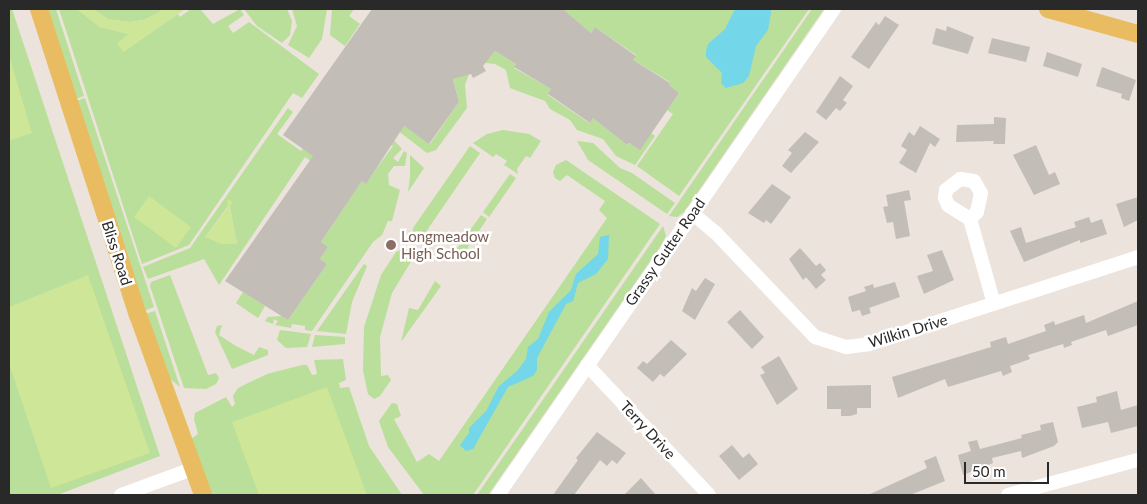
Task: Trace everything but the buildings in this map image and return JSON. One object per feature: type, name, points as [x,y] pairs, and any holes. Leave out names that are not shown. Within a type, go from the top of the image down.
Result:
[{"type":"main road","name":"Bliss Road","points":[[39,9],[129,289],[192,469],[203,495]]},
{"type":"main road","points":[[1048,9],[1138,34]]},
{"type":"street","name":"Grassy Gutter Road","points":[[498,495],[834,9]]},
{"type":"street","name":"Wilkin Drive","points":[[692,213],[716,232],[815,337],[832,344],[869,344],[1138,257]]},
{"type":"street","points":[[970,219],[994,304]]},
{"type":"street","name":"Terry Drive","points":[[587,365],[709,495]]},
{"type":"street","points":[[1008,495],[1138,460]]},
{"type":"street","points":[[121,495],[192,469]]},
{"type":"green space","points":[[9,9],[12,9],[160,456],[57,495],[9,495]]},
{"type":"green space","points":[[46,9],[56,9],[84,96],[75,99]]},
{"type":"green space","points":[[59,9],[77,9],[100,27],[129,34],[123,52],[178,14],[180,17],[191,9],[200,9],[213,24],[240,9],[244,15],[228,26],[233,33],[249,22],[319,74],[302,98],[293,93],[189,245],[142,264]]},
{"type":"green space","points":[[77,9],[93,9],[108,19],[129,22],[144,20],[165,9],[185,9],[123,52],[117,43],[129,34],[100,27]]},
{"type":"green space","points":[[93,9],[165,9],[144,20],[129,22],[108,19]]},
{"type":"green space","points":[[244,9],[287,9],[292,21],[290,35],[282,43],[257,26]]},
{"type":"green space","points":[[292,9],[327,9],[322,39],[309,58],[288,45],[297,26]]},
{"type":"green space","points":[[332,9],[354,9],[349,16],[360,24],[345,46],[330,35]]},
{"type":"green space","points":[[563,9],[809,9],[679,196],[637,166],[673,114],[667,110],[679,93],[669,85],[670,82],[633,60],[636,55],[595,27],[591,33]]},
{"type":"green space","points":[[812,9],[824,9],[684,212],[677,217],[669,216]]},
{"type":"green space","points":[[495,51],[516,64],[514,68],[551,89],[548,95],[589,123],[593,118],[627,145],[651,133],[655,136],[635,165],[616,156],[603,139],[577,130],[570,120],[550,109],[545,101],[510,88],[506,70],[495,64],[485,63]]},
{"type":"green space","points":[[9,55],[32,133],[9,141]]},
{"type":"green space","points":[[469,74],[465,85],[467,108],[436,150],[427,153],[397,130],[401,124],[430,144],[459,102],[453,78]]},
{"type":"green space","points":[[85,98],[154,307],[144,311],[76,101]]},
{"type":"green space","points":[[288,108],[293,112],[277,134],[301,151],[304,147],[319,157],[314,163],[305,157],[219,285],[204,259],[148,279],[143,267],[190,248]],"holes":[[[228,206],[230,207],[237,244],[205,237]]]},
{"type":"green space","points":[[503,130],[529,134],[541,141],[530,158],[526,156],[517,169],[518,174],[504,165],[507,161],[496,154],[493,157],[473,143],[487,134]]},
{"type":"green space","points":[[392,138],[402,149],[393,158],[398,162],[404,151],[407,153],[405,166],[394,166],[388,174],[389,185],[400,190],[392,221],[388,221],[382,235],[373,242],[312,331],[305,330],[305,326],[292,324],[291,328],[275,325],[278,321],[274,319],[273,324],[265,321],[268,317],[282,316],[288,320],[327,264],[320,259],[328,247],[321,242],[362,181],[366,183],[393,146],[388,143]]},
{"type":"green space","points":[[577,141],[593,143],[620,168],[632,173],[675,203],[667,214],[588,160]]},
{"type":"green space","points":[[470,146],[480,153],[419,242],[412,236],[413,228]]},
{"type":"green space","points":[[410,155],[424,168],[408,192],[410,177]]},
{"type":"green space","points":[[566,160],[660,224],[473,495],[424,495],[388,447],[379,421],[392,403],[397,404],[401,416],[394,419],[417,462],[429,454],[439,461],[607,218],[599,210],[605,201],[567,175],[560,181],[555,178],[553,172],[556,165]]},
{"type":"green space","points":[[510,174],[516,178],[489,217],[483,212]]},
{"type":"green space","points":[[149,196],[191,227],[176,248],[134,217]]},
{"type":"green space","points":[[227,200],[233,201],[230,207],[237,244],[221,244],[205,237],[228,207]]},
{"type":"green space","points":[[481,215],[487,219],[460,259],[453,254]]},
{"type":"green space","points":[[663,226],[666,236],[662,244],[488,495],[477,495]]},
{"type":"green space","points":[[404,248],[415,255],[392,293],[380,337],[381,376],[388,375],[391,380],[380,396],[374,399],[368,394],[363,371],[364,327],[381,275],[396,252]]},
{"type":"green space","points":[[364,264],[367,266],[352,302],[346,334],[317,331]]},
{"type":"green space","points":[[88,275],[150,453],[51,488],[9,364],[9,307]]},
{"type":"green space","points":[[170,275],[208,375],[216,373],[219,378],[216,384],[206,389],[184,388],[150,286],[151,282]]},
{"type":"green space","points":[[435,281],[441,286],[401,342],[409,308],[418,310]]},
{"type":"green space","points":[[243,292],[265,306],[258,318],[236,303]]},
{"type":"green space","points":[[155,311],[180,387],[168,377],[145,314]]},
{"type":"green space","points":[[222,325],[219,335],[254,355],[259,347],[268,350],[268,355],[232,369],[215,332],[217,326]]},
{"type":"green space","points":[[280,330],[311,334],[307,347],[286,348],[277,340]]},
{"type":"green space","points":[[315,335],[345,337],[345,344],[312,347]]},
{"type":"green space","points":[[343,359],[346,380],[339,383],[340,388],[349,387],[369,446],[402,495],[211,495],[189,440],[198,434],[194,419],[195,413],[226,397],[232,407],[235,404],[233,396],[238,388],[267,374],[307,365],[312,375],[317,374],[314,360]]},
{"type":"green space","points":[[327,387],[367,495],[259,495],[232,422]]},
{"type":"water","points":[[735,9],[771,9],[771,13],[768,30],[756,46],[749,76],[743,83],[726,88],[721,83],[722,73],[706,57],[706,51],[708,44],[725,29]]},
{"type":"water","points":[[609,235],[608,259],[596,274],[578,283],[573,301],[566,304],[537,358],[537,370],[533,376],[508,387],[473,449],[466,451],[460,445],[469,433],[469,428],[486,411],[499,386],[517,371],[526,359],[528,347],[538,339],[549,312],[571,290],[576,274],[598,254],[600,237]]},
{"type":"place","name":"Longmeadow High School","points":[[391,245]]}]
